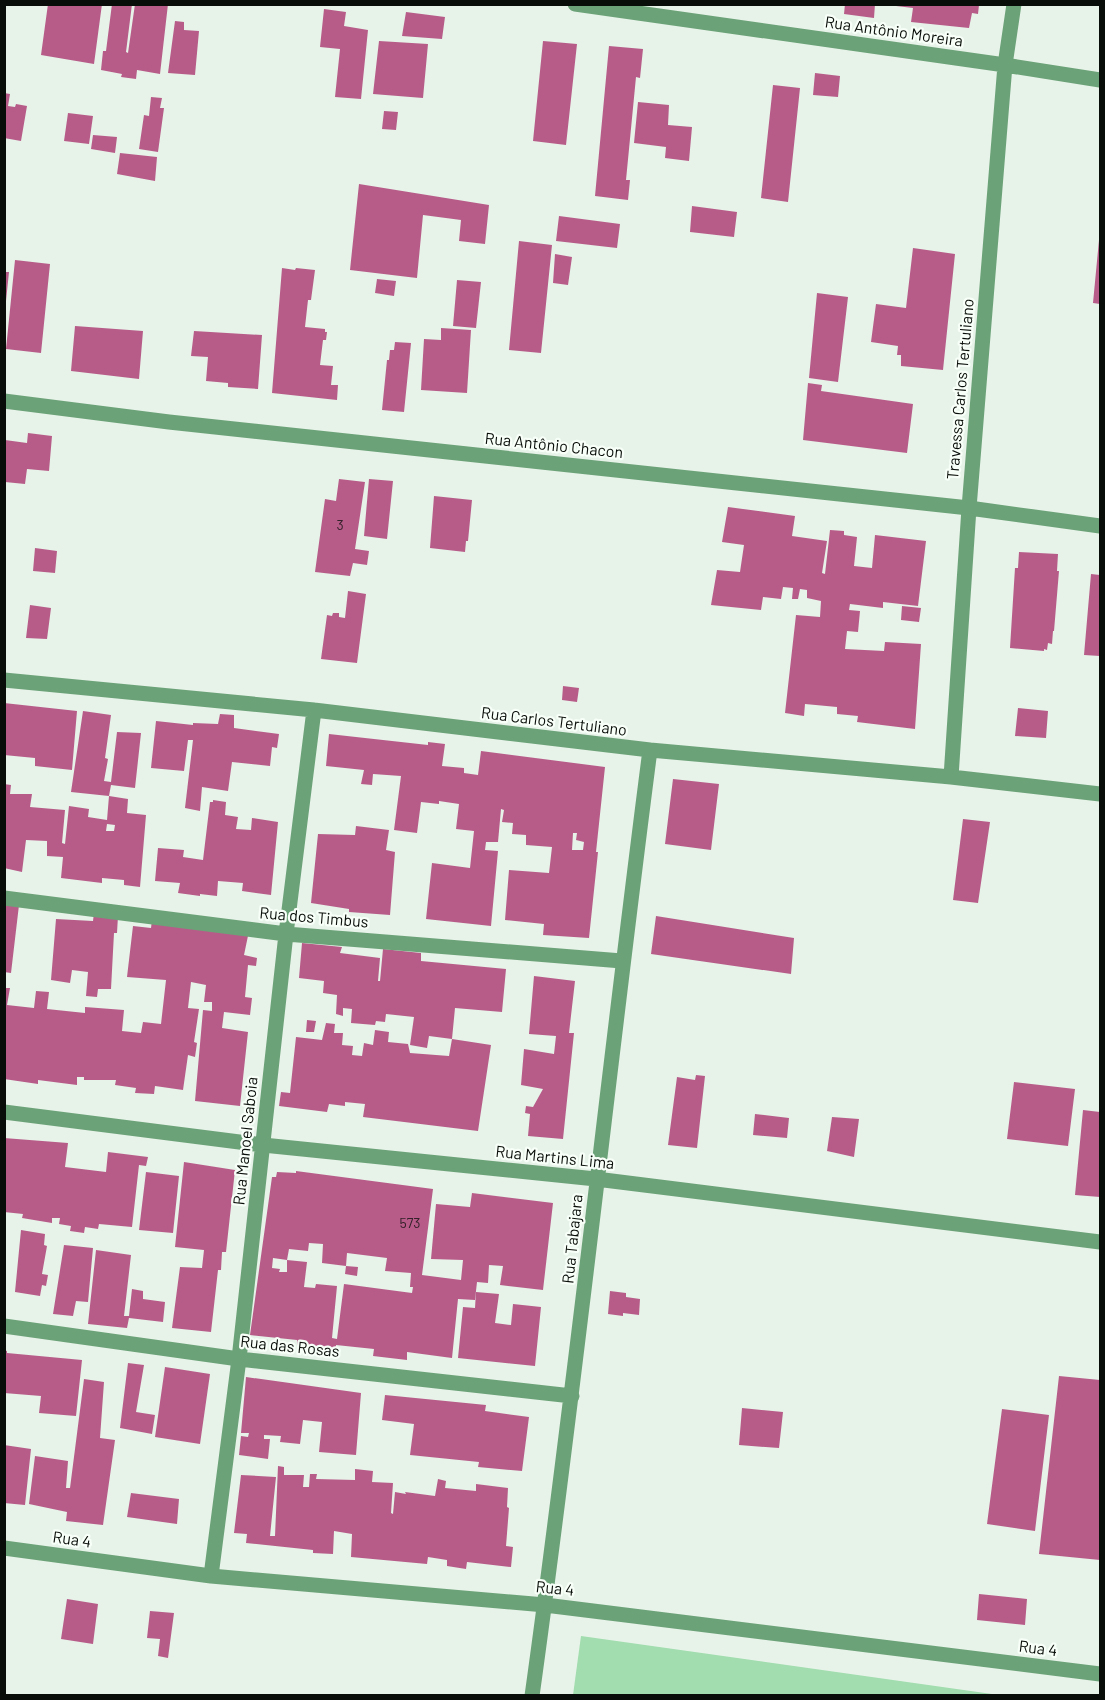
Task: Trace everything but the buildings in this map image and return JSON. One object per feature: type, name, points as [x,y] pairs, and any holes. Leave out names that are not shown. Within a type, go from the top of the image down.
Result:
[{"type":"street","name":"Rua Antônio Moreira","points":[[575,4],[1101,80]]},
{"type":"street","name":"Travessa Carlos Tertuliano","points":[[951,777],[969,508],[1005,65],[1014,4]]},
{"type":"street","name":"Rua Antônio Chacon","points":[[4,400],[181,424],[969,508],[1101,526]]},
{"type":"street","name":"Rua Carlos Tertuliano","points":[[4,680],[314,710],[650,750],[951,777],[1101,794]]},
{"type":"street","name":"Rua Manoel Saboia","points":[[211,1576],[239,1359],[286,934],[314,710]]},
{"type":"street","name":"Rua Tabajara","points":[[532,1695],[572,1396],[622,961],[650,750]]},
{"type":"street","name":"Rua dos Timbus","points":[[4,898],[286,934],[622,961]]},
{"type":"street","name":"Rua Martins Lima","points":[[4,1112],[263,1145],[596,1179],[1101,1242]]},
{"type":"street","name":"Rua das Rosas","points":[[4,1326],[239,1359],[572,1396]]},
{"type":"street","name":"Rua 4","points":[[4,1548],[211,1576],[544,1605],[1101,1674]]},
{"type":"green space","points":[[581,1636],[999,1695],[573,1695]]}]
